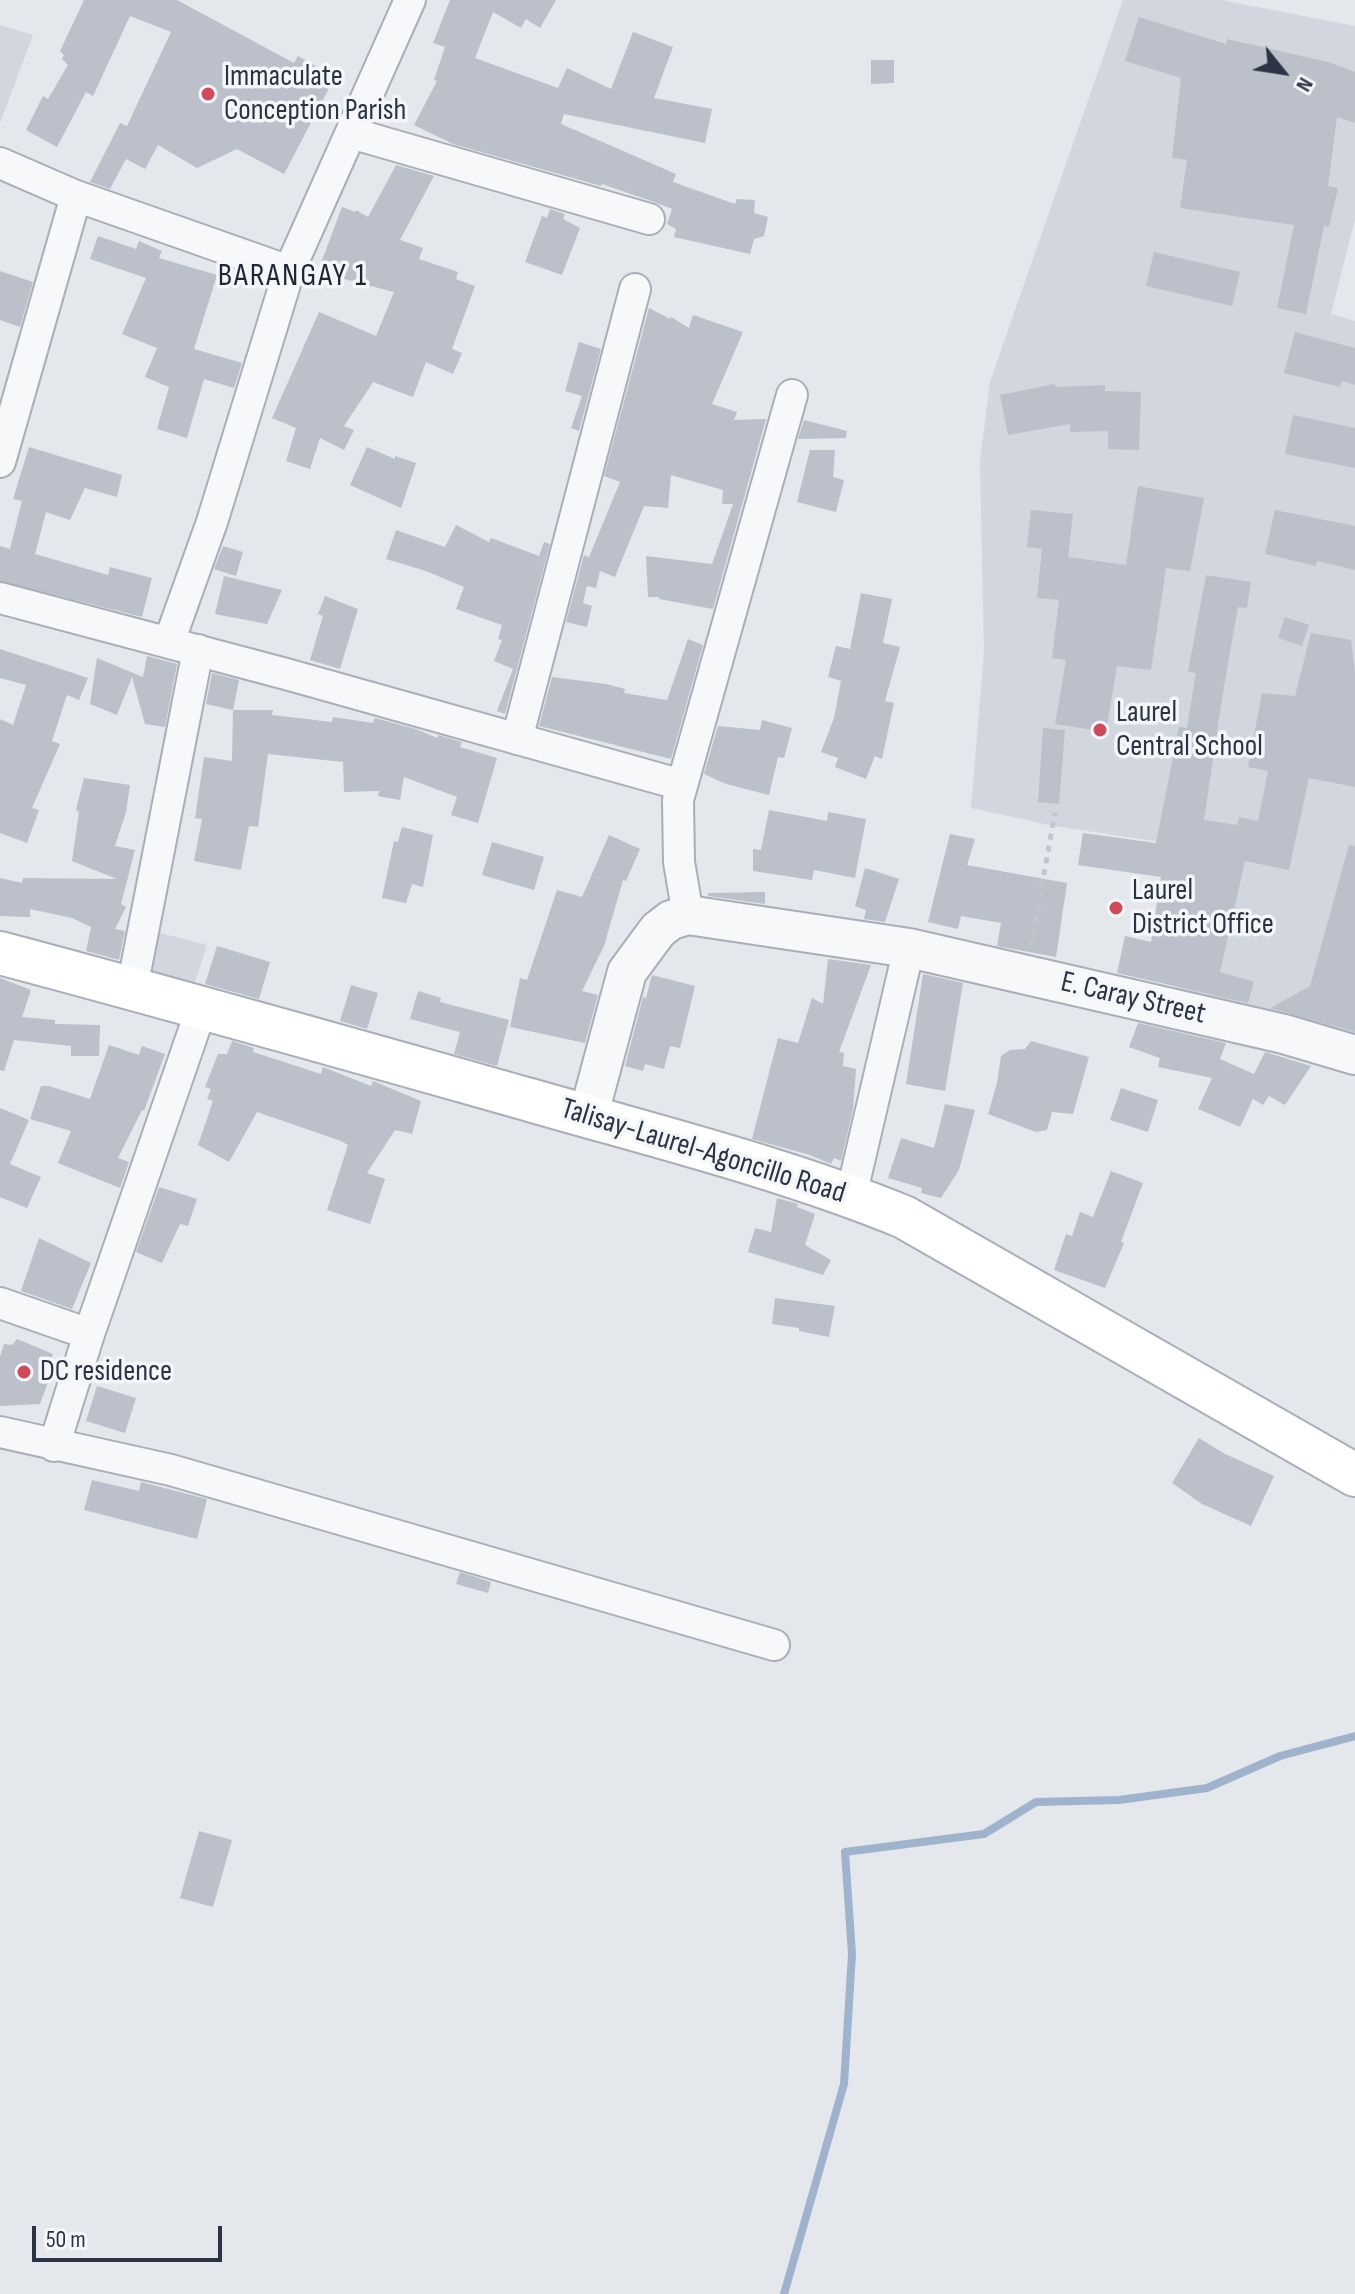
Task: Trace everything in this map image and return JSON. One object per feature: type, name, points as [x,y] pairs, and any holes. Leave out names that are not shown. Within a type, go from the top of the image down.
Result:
[{"type":"main road","name":"Talisay-Laurel-Agoncillo Road","points":[[0,953],[588,1117],[851,1196],[904,1217],[1355,1475]]},
{"type":"street","points":[[169,642],[212,522],[289,271],[410,0]]},
{"type":"street","points":[[351,133],[649,219]]},
{"type":"street","points":[[0,163],[76,196],[289,271]]},
{"type":"street","points":[[0,462],[76,196]]},
{"type":"street","points":[[517,739],[635,289]]},
{"type":"street","points":[[588,1117],[627,972],[658,930],[671,920],[688,915],[679,862],[678,800],[792,395]]},
{"type":"street","points":[[0,598],[682,785]]},
{"type":"street","points":[[132,988],[198,650]]},
{"type":"street","name":"E. Caray Street","points":[[688,915],[909,948],[1284,1034],[1355,1055]]},
{"type":"street","points":[[851,1196],[909,948]]},
{"type":"street","points":[[54,1446],[89,1334],[202,1007]]},
{"type":"street","points":[[0,1303],[89,1334]]},
{"type":"street","points":[[0,1432],[171,1470],[774,1645]]},
{"type":"path","points":[[1026,974],[1055,813]]},
{"type":"shaded area","points":[[1123,0],[1221,0],[1355,26],[1355,219],[1331,314],[1355,321],[1355,1043],[1175,996],[1201,848],[1054,826],[971,808],[984,652],[980,462],[990,382]]},
{"type":"shaded area","points":[[0,25],[33,35],[0,123]]},
{"type":"shaded area","points":[[156,932],[207,945],[193,988],[143,977]]},
{"type":"building","points":[[84,0],[177,0],[294,63],[298,56],[335,77],[284,174],[237,149],[197,168],[158,145],[145,169],[126,159],[110,189],[90,182],[120,123],[127,126],[171,32],[130,16],[93,96],[86,92],[57,147],[26,130],[43,96],[48,99],[68,65],[60,51]]},
{"type":"building","points":[[450,0],[556,0],[540,28],[526,19],[521,28],[493,12],[475,58],[558,88],[567,68],[611,89],[633,32],[673,47],[654,98],[712,109],[705,143],[564,114],[561,124],[676,174],[673,182],[735,204],[737,199],[755,200],[754,213],[768,217],[764,236],[754,239],[750,254],[674,237],[676,229],[667,224],[672,209],[654,202],[602,184],[453,144],[414,125],[437,81],[434,80],[445,47],[433,43]]},
{"type":"building","points":[[1139,17],[1226,44],[1227,39],[1328,62],[1355,72],[1355,123],[1337,117],[1328,186],[1338,188],[1329,227],[1324,226],[1306,314],[1277,308],[1294,225],[1180,208],[1187,160],[1172,158],[1181,78],[1125,61]]},
{"type":"building","points":[[871,60],[894,60],[894,83],[871,84]]},
{"type":"building","points":[[396,165],[434,176],[400,240],[423,248],[419,259],[458,272],[456,279],[475,286],[452,349],[462,353],[453,374],[426,362],[413,397],[373,382],[344,426],[354,430],[344,450],[320,438],[310,469],[286,461],[296,428],[272,418],[319,312],[376,336],[394,292],[321,273],[324,264],[321,263],[342,207],[368,217]]},
{"type":"building","points":[[550,209],[565,214],[563,219],[580,228],[562,275],[525,262],[542,216],[547,218]]},
{"type":"building","points":[[98,236],[136,249],[139,241],[162,251],[159,258],[217,275],[194,349],[242,363],[234,388],[204,379],[187,438],[157,429],[169,387],[145,377],[157,348],[122,334],[146,278],[90,259]]},
{"type":"building","points":[[1154,252],[1240,272],[1232,306],[1146,286]]},
{"type":"building","points":[[0,271],[33,282],[20,327],[0,320]]},
{"type":"building","points":[[649,308],[689,328],[693,315],[743,332],[712,404],[737,412],[734,420],[766,419],[713,609],[648,597],[646,556],[712,564],[733,504],[722,504],[723,490],[671,475],[668,508],[644,506],[615,577],[600,571],[596,588],[587,586],[583,603],[592,606],[587,627],[566,622],[584,555],[589,557],[620,482],[604,476]]},
{"type":"building","points":[[1295,332],[1355,348],[1355,385],[1342,381],[1340,387],[1284,373]]},
{"type":"building","points":[[579,342],[601,349],[579,431],[571,428],[582,396],[565,391]]},
{"type":"building","points":[[1055,384],[1055,387],[1105,385],[1105,391],[1141,392],[1139,450],[1108,449],[1108,431],[1070,432],[1070,424],[1008,435],[1000,395]]},
{"type":"building","points":[[1293,415],[1355,428],[1355,468],[1285,454]]},
{"type":"building","points":[[804,420],[847,431],[846,438],[798,439]]},
{"type":"building","points":[[29,447],[122,475],[117,497],[85,488],[70,520],[46,512],[35,554],[108,575],[110,567],[152,578],[142,617],[0,581],[0,546],[10,549],[22,501],[13,499]]},
{"type":"building","points":[[367,447],[395,459],[395,456],[416,463],[401,508],[350,485]]},
{"type":"building","points":[[810,450],[835,450],[833,477],[844,480],[836,512],[797,502]]},
{"type":"building","points":[[1138,486],[1204,498],[1190,571],[1166,568],[1151,670],[1117,666],[1106,732],[1055,724],[1066,660],[1052,658],[1059,600],[1037,598],[1042,549],[1027,547],[1031,510],[1073,514],[1068,557],[1126,565]]},
{"type":"building","points":[[1275,510],[1355,526],[1355,570],[1317,561],[1316,566],[1265,554]]},
{"type":"building","points":[[456,525],[489,542],[491,538],[539,556],[544,542],[550,544],[505,714],[497,711],[513,669],[494,661],[502,640],[498,639],[502,625],[456,609],[464,587],[386,559],[396,530],[445,547]]},
{"type":"building","points":[[223,546],[243,552],[236,576],[214,569]]},
{"type":"building","points":[[1206,575],[1251,582],[1247,608],[1238,607],[1204,820],[1237,825],[1239,817],[1258,821],[1268,771],[1248,767],[1262,693],[1295,696],[1311,633],[1351,640],[1355,672],[1355,787],[1309,778],[1289,870],[1245,861],[1220,972],[1254,982],[1248,1003],[1117,973],[1125,936],[1151,942],[1161,877],[1078,865],[1083,833],[1156,843],[1179,727],[1187,728],[1196,673],[1188,672]]},
{"type":"building","points":[[224,576],[282,590],[267,624],[215,614]]},
{"type":"building","points":[[861,593],[892,599],[883,643],[900,647],[885,701],[894,703],[882,759],[875,756],[866,779],[835,767],[838,758],[821,752],[834,718],[841,681],[828,677],[836,646],[850,649]]},
{"type":"building","points":[[325,596],[358,609],[340,669],[310,660],[323,616],[318,614]]},
{"type":"building","points":[[1285,617],[1309,625],[1302,646],[1278,638]]},
{"type":"building","points":[[688,639],[703,645],[671,759],[539,726],[552,677],[606,684],[625,689],[624,693],[667,700]]},
{"type":"building","points":[[0,649],[88,678],[79,700],[67,695],[52,741],[60,744],[32,808],[39,810],[27,843],[0,833],[0,719],[13,725],[26,685],[0,678]]},
{"type":"building","points":[[147,656],[177,664],[165,727],[145,724],[132,677],[117,715],[90,704],[97,658],[143,677]]},
{"type":"building","points":[[212,673],[239,680],[233,710],[206,704]]},
{"type":"building","points":[[233,710],[273,710],[272,715],[332,722],[333,717],[373,723],[375,718],[437,738],[438,735],[462,742],[460,747],[497,758],[478,823],[451,815],[457,797],[404,777],[400,800],[378,796],[379,791],[344,792],[343,762],[268,754],[258,827],[249,826],[241,870],[194,861],[202,819],[195,818],[204,757],[232,761]]},
{"type":"building","points":[[762,720],[792,728],[784,758],[778,757],[769,795],[726,784],[704,774],[718,726],[760,730]]},
{"type":"building","points":[[1043,728],[1065,730],[1059,804],[1038,802]]},
{"type":"building","points":[[84,778],[130,785],[126,812],[115,846],[135,850],[121,904],[126,907],[115,929],[125,931],[119,960],[86,951],[91,927],[72,918],[30,909],[30,917],[0,916],[0,878],[22,883],[23,878],[117,879],[72,861],[79,812],[76,810]]},
{"type":"building","points":[[769,810],[827,821],[828,812],[866,819],[855,878],[814,870],[812,880],[753,871],[753,849],[761,850]]},
{"type":"building","points":[[402,827],[433,835],[423,887],[412,884],[406,903],[382,898],[394,841],[398,842]]},
{"type":"building","points":[[950,834],[975,839],[967,865],[1067,883],[1056,957],[997,946],[1001,923],[961,916],[958,929],[928,922]]},
{"type":"building","points":[[609,835],[640,849],[626,881],[623,880],[604,946],[582,991],[598,995],[585,1043],[510,1027],[520,978],[527,980],[557,890],[582,897]]},
{"type":"building","points":[[492,842],[544,857],[534,890],[482,875]]},
{"type":"building","points":[[1349,845],[1355,846],[1355,1032],[1270,1008],[1310,986]]},
{"type":"building","points":[[865,868],[899,879],[885,922],[864,919],[866,910],[855,906]]},
{"type":"building","points":[[765,892],[765,904],[708,896],[708,893]]},
{"type":"building","points":[[217,946],[270,962],[259,999],[205,984]]},
{"type":"building","points":[[828,959],[871,965],[839,1052],[844,1053],[843,1066],[856,1069],[853,1110],[841,1161],[834,1158],[831,1164],[752,1139],[778,1038],[798,1043],[812,998],[823,1004]]},
{"type":"building","points":[[923,974],[963,983],[945,1091],[906,1084]]},
{"type":"building","points":[[652,975],[695,986],[680,1048],[670,1046],[664,1069],[645,1064],[643,1071],[625,1066]]},
{"type":"building","points":[[0,978],[31,990],[22,1017],[55,1020],[55,1024],[100,1025],[99,1056],[71,1056],[71,1046],[14,1040],[4,1071],[0,1070]]},
{"type":"building","points":[[351,985],[378,993],[367,1029],[340,1021]]},
{"type":"building","points":[[418,991],[441,998],[440,1002],[509,1020],[497,1066],[454,1054],[460,1032],[410,1019]]},
{"type":"building","points":[[1138,1023],[1226,1043],[1220,1059],[1254,1074],[1265,1052],[1311,1066],[1285,1105],[1269,1096],[1263,1105],[1253,1099],[1240,1127],[1198,1109],[1212,1078],[1158,1067],[1160,1058],[1129,1047]]},
{"type":"building","points":[[232,1041],[254,1048],[253,1052],[321,1074],[323,1067],[371,1086],[373,1081],[421,1101],[412,1134],[395,1130],[367,1173],[385,1179],[370,1224],[327,1210],[348,1145],[341,1141],[257,1112],[229,1162],[198,1145],[213,1101],[207,1099],[211,1089],[205,1087],[218,1054],[227,1054]]},
{"type":"building","points":[[1031,1041],[1089,1057],[1073,1114],[1052,1112],[1047,1130],[1036,1132],[988,1114],[1001,1056],[1010,1050],[1025,1049]]},
{"type":"building","points":[[109,1045],[139,1055],[142,1046],[165,1054],[144,1111],[118,1158],[129,1162],[120,1188],[58,1163],[71,1131],[30,1119],[41,1086],[90,1099]]},
{"type":"building","points":[[1121,1088],[1158,1100],[1148,1132],[1110,1120]]},
{"type":"building","points":[[945,1104],[975,1110],[959,1170],[941,1198],[921,1193],[922,1188],[888,1178],[901,1138],[934,1148]]},
{"type":"building","points":[[0,1108],[29,1120],[10,1164],[41,1177],[27,1208],[0,1197]]},
{"type":"building","points":[[1111,1171],[1143,1183],[1121,1242],[1124,1243],[1105,1288],[1054,1270],[1066,1234],[1072,1236],[1080,1212],[1093,1217]]},
{"type":"building","points":[[159,1187],[197,1199],[188,1226],[180,1224],[162,1263],[136,1252]]},
{"type":"building","points":[[777,1198],[798,1204],[797,1207],[815,1214],[805,1245],[831,1260],[823,1275],[748,1252],[755,1228],[771,1232]]},
{"type":"building","points":[[39,1238],[91,1263],[72,1309],[21,1291]]},
{"type":"building","points":[[775,1298],[835,1306],[829,1337],[772,1324]]},
{"type":"building","name":"DC residence","points":[[17,1339],[53,1354],[46,1370],[51,1374],[40,1404],[0,1406],[0,1357],[4,1344],[12,1345]]},
{"type":"building","points":[[97,1386],[136,1398],[125,1433],[86,1421]]},
{"type":"building","points":[[1199,1438],[1225,1454],[1274,1476],[1251,1526],[1202,1504],[1172,1483]]},
{"type":"building","points":[[92,1480],[139,1491],[141,1482],[207,1499],[197,1539],[84,1510]]},
{"type":"building","points":[[460,1572],[491,1582],[488,1593],[456,1584]]},
{"type":"building","points":[[199,1831],[232,1840],[213,1907],[180,1898]]},
{"type":"waterway","points":[[784,2294],[844,2084],[852,1954],[845,1852],[984,1834],[1036,1802],[1119,1800],[1207,1788],[1280,1756],[1355,1736]]},
{"type":"place","name":"Immaculate Conception Parish","points":[[208,94]]},
{"type":"place","name":"Laurel Central School","points":[[1100,730]]},
{"type":"place","name":"Laurel District Office","points":[[1116,908]]},
{"type":"place","name":"DC residence","points":[[24,1372]]},
{"type":"district","name":"BARANGAY 1","points":[[293,277]]}]
